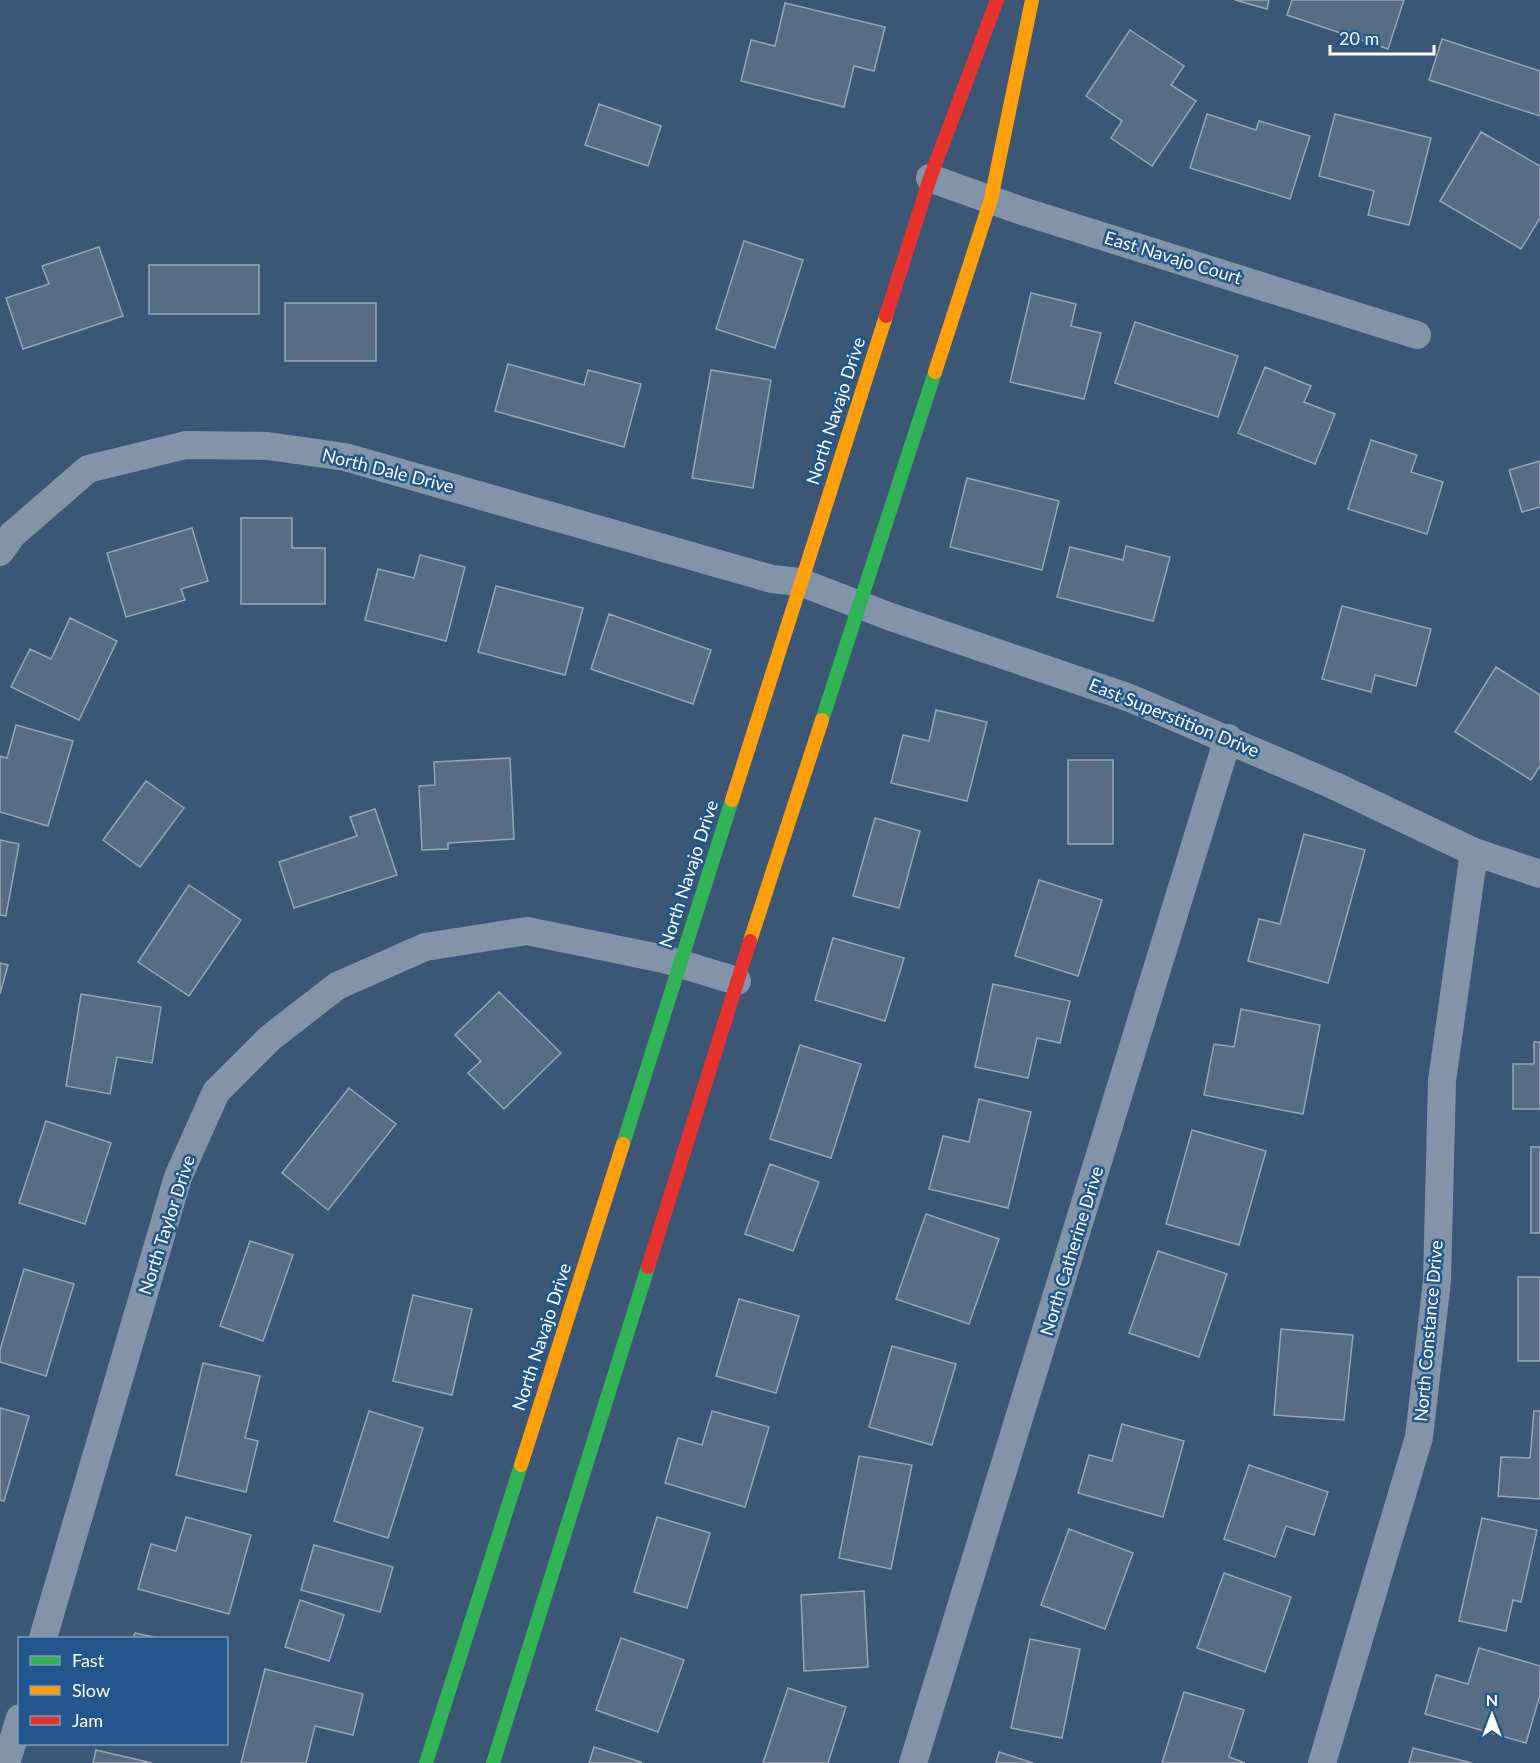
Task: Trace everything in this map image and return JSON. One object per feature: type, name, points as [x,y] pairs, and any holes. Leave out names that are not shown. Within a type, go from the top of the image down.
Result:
[{"type":"street","name":"North Navajo Drive","points":[[426,1763],[930,177],[997,0]]},
{"type":"street","points":[[493,1763],[737,981],[991,199],[1032,0]]},
{"type":"street","name":"East Navajo Court","points":[[930,177],[991,199],[1417,335]]},
{"type":"street","name":"North Dale Drive","points":[[0,552],[12,535],[88,469],[186,445],[268,446],[345,457],[772,579],[800,582]]},
{"type":"street","name":"East Superstition Drive","points":[[800,582],[1130,698],[1228,738],[1474,852],[1540,873]]},
{"type":"street","name":"North Catherine Drive","points":[[914,1763],[1228,738]]},
{"type":"street","name":"North Constance Drive","points":[[1322,1763],[1419,1437],[1437,1281],[1442,1081],[1474,852]]},
{"type":"street","name":"North Taylor Drive","points":[[43,1637],[178,1177],[216,1092],[270,1038],[337,986],[425,947],[527,931],[679,963],[737,981]]},
{"type":"street","points":[[6,1763],[18,1724]]},
{"type":"building","points":[[1235,0],[1269,0],[1267,9]]},
{"type":"building","points":[[1292,0],[1404,0],[1388,49],[1287,15]]},
{"type":"building","points":[[785,3],[885,27],[874,71],[854,66],[844,107],[741,81],[751,40],[775,46]]},
{"type":"building","points":[[1130,30],[1184,66],[1171,85],[1196,101],[1152,166],[1111,138],[1122,121],[1086,96]]},
{"type":"building","points":[[1442,39],[1540,71],[1540,116],[1429,80]]},
{"type":"building","points":[[599,104],[661,126],[648,166],[585,145]]},
{"type":"building","points":[[1207,114],[1256,130],[1259,121],[1310,136],[1290,199],[1190,168]]},
{"type":"building","points":[[1335,114],[1431,138],[1409,225],[1368,215],[1374,191],[1319,176]]},
{"type":"building","points":[[1481,132],[1540,166],[1540,218],[1521,249],[1440,201]]},
{"type":"building","points":[[744,241],[803,260],[775,348],[716,329]]},
{"type":"building","points":[[99,247],[123,316],[23,349],[6,298],[49,284],[42,266]]},
{"type":"building","points":[[149,265],[259,265],[259,314],[149,314]]},
{"type":"building","points":[[1031,293],[1076,304],[1071,326],[1101,333],[1084,399],[1010,382]]},
{"type":"building","points":[[285,303],[376,303],[376,361],[285,361]]},
{"type":"building","points":[[1135,322],[1238,356],[1218,417],[1115,383]]},
{"type":"building","points":[[508,364],[584,385],[588,370],[641,384],[624,447],[495,411]]},
{"type":"building","points":[[1265,367],[1311,386],[1304,402],[1335,414],[1315,464],[1238,433]]},
{"type":"building","points":[[711,370],[771,380],[753,488],[692,478]]},
{"type":"building","points":[[1371,440],[1417,455],[1411,472],[1443,482],[1427,534],[1348,509]]},
{"type":"building","points":[[1540,461],[1540,507],[1522,512],[1509,470]]},
{"type":"building","points":[[967,478],[1059,501],[1042,570],[950,547]]},
{"type":"building","points":[[241,518],[292,518],[292,548],[325,548],[325,604],[241,604]]},
{"type":"building","points":[[192,528],[208,581],[181,589],[185,600],[126,617],[107,553]]},
{"type":"building","points":[[1126,546],[1170,557],[1153,621],[1057,597],[1070,547],[1123,560]]},
{"type":"building","points":[[420,555],[465,567],[446,641],[365,620],[378,569],[414,578]]},
{"type":"building","points":[[496,586],[583,608],[565,675],[478,652]]},
{"type":"building","points":[[1342,606],[1431,629],[1416,686],[1375,675],[1371,692],[1322,679]]},
{"type":"building","points":[[609,614],[711,650],[693,704],[591,669]]},
{"type":"building","points":[[70,618],[117,641],[79,720],[11,687],[30,649],[51,659]]},
{"type":"building","points":[[1496,667],[1540,695],[1540,766],[1531,780],[1455,732]]},
{"type":"building","points":[[936,710],[987,722],[967,801],[891,783],[903,735],[929,741]]},
{"type":"building","points":[[16,725],[73,741],[48,826],[0,812],[0,756],[7,758]]},
{"type":"building","points":[[510,758],[514,839],[448,843],[448,849],[422,850],[419,786],[435,785],[434,762]]},
{"type":"building","points":[[1068,760],[1113,760],[1113,844],[1068,844]]},
{"type":"building","points":[[146,781],[184,808],[140,867],[103,840]]},
{"type":"building","points":[[375,809],[397,875],[294,908],[279,862],[357,836],[350,817]]},
{"type":"building","points":[[875,818],[920,831],[899,908],[853,896]]},
{"type":"building","points":[[1304,834],[1365,850],[1328,983],[1248,961],[1259,919],[1280,924]]},
{"type":"building","points":[[0,840],[19,844],[6,916],[0,915]]},
{"type":"building","points":[[1039,880],[1102,900],[1078,976],[1015,956]]},
{"type":"building","points":[[189,885],[241,920],[189,996],[138,962]]},
{"type":"building","points":[[833,938],[904,958],[885,1021],[815,1000]]},
{"type":"building","points":[[0,963],[8,965],[0,994]]},
{"type":"building","points":[[993,984],[1070,1001],[1060,1043],[1037,1038],[1028,1078],[975,1067]]},
{"type":"building","points":[[499,992],[561,1053],[504,1109],[468,1073],[481,1061],[455,1035]]},
{"type":"building","points":[[81,994],[161,1007],[152,1063],[117,1057],[110,1094],[66,1086]]},
{"type":"building","points":[[1241,1009],[1320,1025],[1303,1114],[1204,1095],[1214,1044],[1234,1047]]},
{"type":"building","points":[[1534,1042],[1540,1042],[1540,1109],[1513,1109],[1513,1064],[1534,1064]]},
{"type":"building","points":[[800,1045],[861,1064],[831,1158],[770,1139]]},
{"type":"building","points":[[349,1088],[396,1124],[328,1210],[282,1173]]},
{"type":"building","points":[[979,1099],[1031,1112],[1008,1208],[929,1189],[943,1136],[969,1142]]},
{"type":"building","points":[[46,1121],[111,1143],[85,1224],[19,1203]]},
{"type":"building","points":[[1192,1130],[1266,1151],[1239,1245],[1166,1224]]},
{"type":"building","points":[[1531,1147],[1540,1147],[1540,1233],[1531,1233]]},
{"type":"building","points":[[770,1164],[819,1182],[793,1251],[745,1234]]},
{"type":"building","points":[[926,1214],[999,1239],[969,1324],[896,1299]]},
{"type":"building","points":[[250,1241],[293,1255],[263,1341],[220,1326]]},
{"type":"building","points":[[1158,1251],[1227,1274],[1199,1357],[1129,1333]]},
{"type":"building","points":[[24,1269],[74,1284],[46,1376],[0,1362],[0,1350]]},
{"type":"building","points":[[1518,1277],[1540,1277],[1540,1361],[1518,1361]]},
{"type":"building","points":[[413,1295],[472,1309],[452,1395],[393,1381]]},
{"type":"building","points":[[739,1299],[799,1316],[776,1393],[716,1376]]},
{"type":"building","points":[[1281,1329],[1353,1335],[1344,1420],[1274,1415]]},
{"type":"building","points":[[892,1346],[956,1364],[932,1445],[869,1427]]},
{"type":"building","points":[[203,1363],[260,1376],[245,1438],[258,1441],[246,1492],[176,1475]]},
{"type":"building","points":[[0,1408],[29,1416],[4,1501],[0,1500]]},
{"type":"building","points":[[369,1411],[423,1428],[388,1538],[334,1521]]},
{"type":"building","points":[[712,1411],[769,1427],[745,1507],[665,1483],[678,1438],[702,1445]]},
{"type":"building","points":[[1534,1411],[1540,1411],[1540,1499],[1498,1496],[1501,1457],[1530,1458]]},
{"type":"building","points":[[1122,1424],[1184,1441],[1163,1517],[1078,1493],[1089,1455],[1112,1461]]},
{"type":"building","points":[[859,1456],[912,1465],[891,1569],[839,1558]]},
{"type":"building","points":[[1249,1465],[1328,1492],[1314,1535],[1286,1526],[1275,1557],[1224,1539]]},
{"type":"building","points":[[186,1517],[251,1535],[229,1614],[138,1589],[151,1544],[176,1551]]},
{"type":"building","points":[[657,1517],[710,1533],[687,1608],[634,1592]]},
{"type":"building","points":[[1482,1518],[1537,1530],[1521,1602],[1513,1600],[1506,1631],[1459,1621]]},
{"type":"building","points":[[1069,1529],[1133,1553],[1105,1629],[1041,1605]]},
{"type":"building","points":[[314,1545],[393,1567],[380,1612],[301,1590]]},
{"type":"building","points":[[1224,1573],[1291,1597],[1265,1672],[1197,1648]]},
{"type":"building","points":[[864,1591],[868,1667],[804,1671],[801,1595]]},
{"type":"building","points":[[300,1600],[344,1615],[329,1661],[285,1647]]},
{"type":"building","points":[[135,1633],[153,1637],[133,1637]]},
{"type":"building","points":[[621,1638],[684,1660],[658,1732],[596,1710]]},
{"type":"building","points":[[1030,1639],[1080,1649],[1062,1738],[1011,1728]]},
{"type":"building","points":[[1479,1648],[1540,1666],[1540,1695],[1526,1743],[1425,1714],[1436,1675],[1468,1684]]},
{"type":"building","points":[[265,1669],[363,1694],[353,1735],[315,1726],[306,1763],[241,1763]]},
{"type":"building","points":[[788,1688],[846,1707],[828,1763],[763,1763]]},
{"type":"building","points":[[1184,1692],[1244,1710],[1229,1757],[1245,1763],[1162,1763]]},
{"type":"building","points":[[594,1747],[641,1762],[641,1763],[589,1763]]},
{"type":"building","points":[[1413,1748],[1472,1763],[1409,1763]]},
{"type":"building","points":[[96,1750],[152,1763],[93,1763]]},
{"type":"building","points":[[999,1752],[1033,1763],[996,1763]]},
{"type":"traffic: fast","points":[[822,720],[935,372]]},
{"type":"traffic: fast","points":[[623,1144],[732,800]]},
{"type":"traffic: fast","points":[[493,1763],[648,1267]]},
{"type":"traffic: fast","points":[[426,1763],[521,1465]]},
{"type":"traffic: slow","points":[[935,372],[991,199],[1032,0]]},
{"type":"traffic: slow","points":[[732,800],[886,316]]},
{"type":"traffic: slow","points":[[750,941],[822,720]]},
{"type":"traffic: slow","points":[[521,1465],[623,1144]]},
{"type":"traffic: jam","points":[[886,316],[930,178],[997,0]]},
{"type":"traffic: jam","points":[[648,1267],[750,941]]}]
